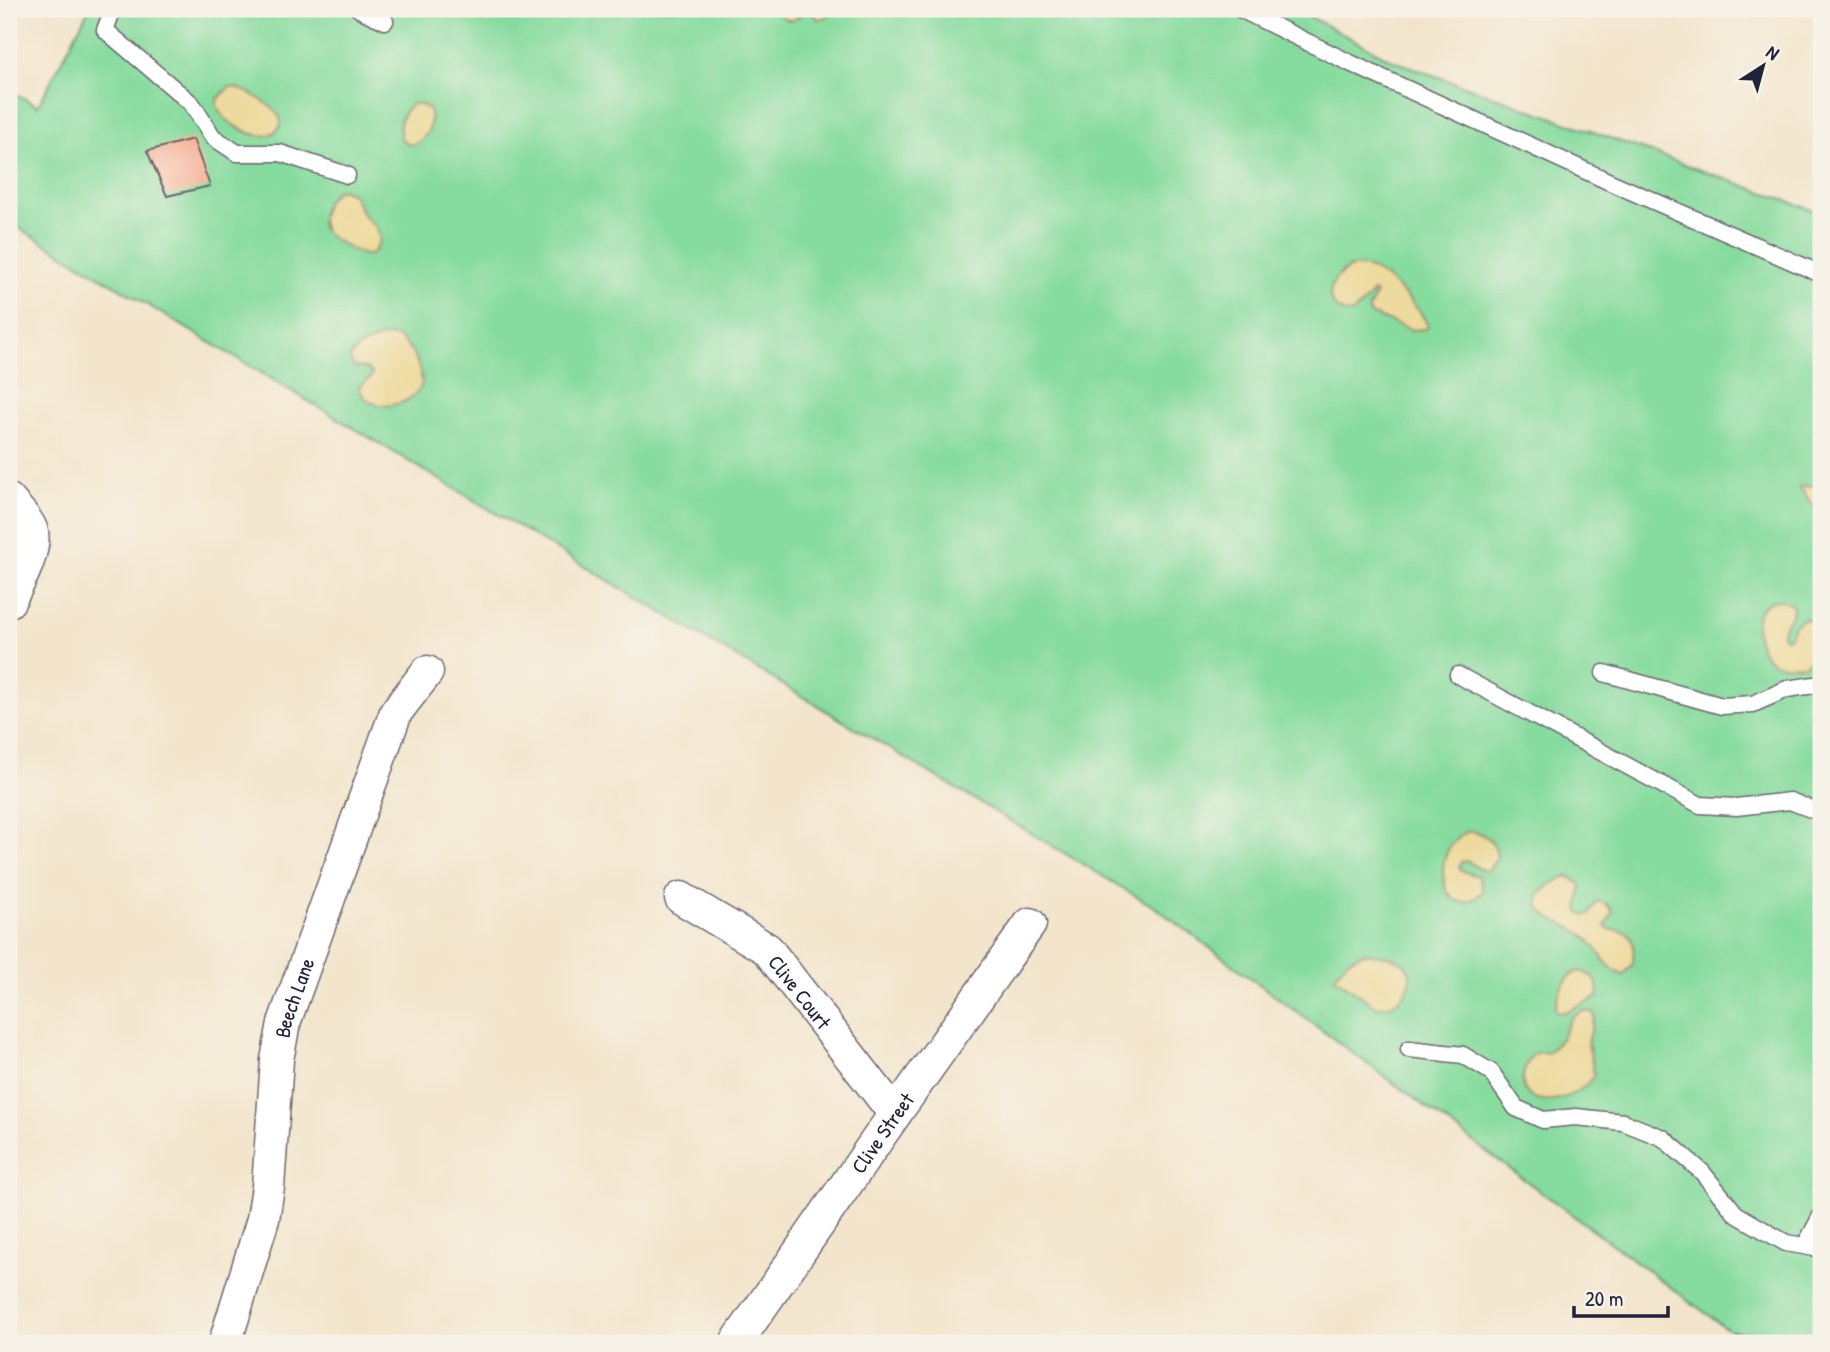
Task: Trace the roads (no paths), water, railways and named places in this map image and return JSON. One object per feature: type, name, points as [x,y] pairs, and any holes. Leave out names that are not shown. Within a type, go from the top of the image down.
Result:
[{"type":"street","points":[[9,500],[32,532],[30,555],[20,582],[9,601]]},
{"type":"street","name":"Beech Lane","points":[[225,1343],[263,1220],[268,1187],[277,1060],[284,1023],[396,712],[427,672]]},
{"type":"street","name":"Clive Court","points":[[681,898],[768,949],[895,1114]]},
{"type":"street","name":"Clive Street","points":[[736,1343],[1030,924]]},
{"type":"lane","points":[[113,9],[105,30],[191,104],[213,137],[237,153],[280,153],[347,175]]},
{"type":"lane","points":[[359,9],[385,21]]},
{"type":"lane","points":[[1240,9],[1374,74],[1821,274]]},
{"type":"lane","points":[[1604,673],[1723,706],[1753,704],[1787,689],[1821,684]]},
{"type":"lane","points":[[1458,675],[1700,805],[1736,807],[1790,801],[1821,813]]},
{"type":"lane","points":[[1409,1049],[1463,1055],[1491,1072],[1516,1108],[1543,1120],[1576,1117],[1623,1122],[1663,1139],[1702,1172],[1736,1214],[1786,1243],[1813,1247],[1821,1216]]}]
